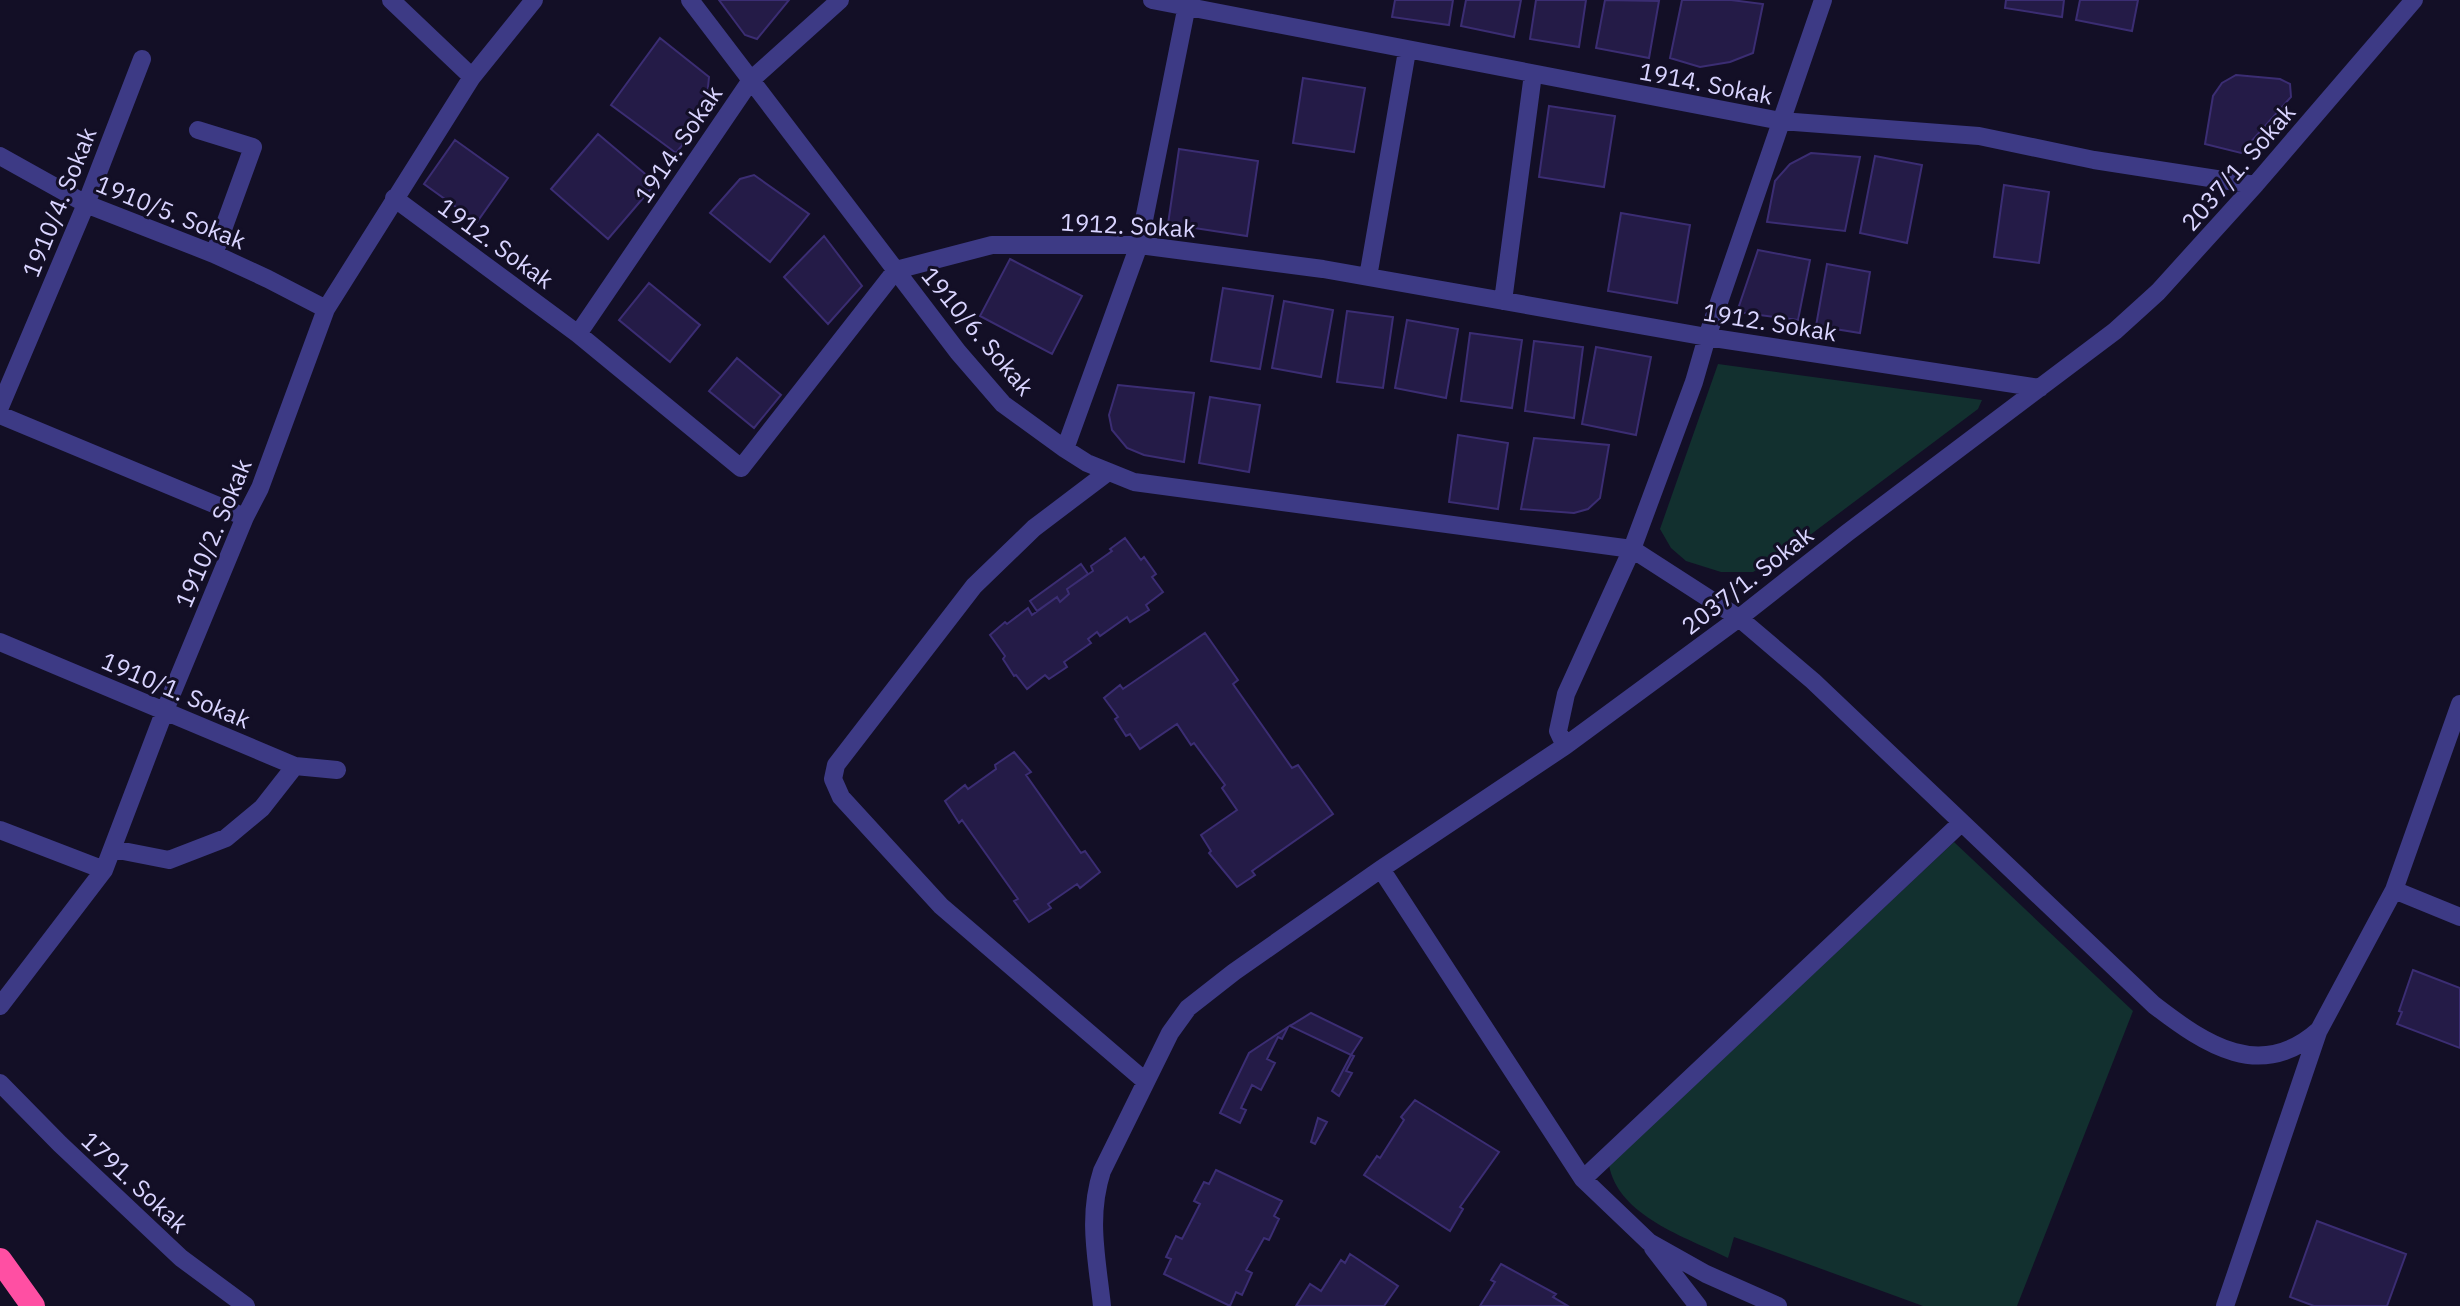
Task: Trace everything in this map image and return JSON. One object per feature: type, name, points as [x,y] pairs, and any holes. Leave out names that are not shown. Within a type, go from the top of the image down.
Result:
[{"type":"highway","points":[[0,1260],[33,1306]]},
{"type":"street","points":[[391,0],[472,77]]},
{"type":"street","name":"1910/2. Sokak","points":[[0,1006],[104,870],[165,710],[260,488],[326,309],[472,77],[534,0]]},
{"type":"street","name":"1910/6. Sokak","points":[[690,0],[958,352],[1003,404],[1065,449],[1134,482],[1632,549]]},
{"type":"street","name":"1914. Sokak","points":[[578,334],[751,80],[840,0]]},
{"type":"street","name":"1914. Sokak","points":[[1152,0],[1187,4],[1407,51],[1781,121],[1979,136],[2094,160],[2255,185]]},
{"type":"street","points":[[1565,746],[1558,731],[1566,694],[1632,549],[1694,382],[1823,0]]},
{"type":"street","name":"2037/1. Sokak","points":[[1102,1306],[1092,1213],[1102,1171],[1170,1033],[1188,1008],[1381,869],[1565,746],[1739,618],[2115,331],[2158,292],[2255,185],[2414,0]]},
{"type":"street","points":[[1065,449],[1139,245],[1187,4]]},
{"type":"street","points":[[1368,277],[1407,51]]},
{"type":"street","name":"1910/4. Sokak","points":[[0,407],[86,204],[142,59]]},
{"type":"street","points":[[1503,301],[1533,74]]},
{"type":"street","points":[[198,130],[253,147],[214,254]]},
{"type":"street","name":"1910/5. Sokak","points":[[0,156],[86,204],[214,254],[326,309]]},
{"type":"street","name":"1912. Sokak","points":[[394,198],[578,334],[741,468],[896,270],[992,245],[1139,245],[1368,277],[1707,337],[2040,388]]},
{"type":"street","points":[[0,415],[245,517]]},
{"type":"street","points":[[1108,472],[1034,528],[974,586],[841,759],[833,779],[841,797],[941,906],[1145,1081]]},
{"type":"street","points":[[1632,549],[1739,618],[1813,681],[2154,1005],[2183,1027],[2213,1044],[2268,1057],[2289,1051],[2319,1030]]},
{"type":"street","name":"1910/1. Sokak","points":[[0,642],[295,766],[337,770]]},
{"type":"street","points":[[2225,1306],[2319,1030],[2394,890],[2460,704]]},
{"type":"street","points":[[113,849],[169,860],[226,838],[262,808],[295,766]]},
{"type":"street","points":[[1583,1179],[1961,823]]},
{"type":"street","points":[[0,830],[104,870]]},
{"type":"street","points":[[1381,869],[1583,1179],[1649,1242],[1698,1306]]},
{"type":"street","points":[[2394,890],[2460,917]]},
{"type":"street","name":"1791. Sokak","points":[[0,1083],[181,1258],[246,1306]]},
{"type":"street","points":[[1649,1242],[1706,1274],[1778,1306]]},
{"type":"green space","points":[[1718,364],[1982,400],[1978,409],[1786,553],[1753,572],[1721,572],[1686,561],[1671,548],[1660,529]]},
{"type":"green space","points":[[1954,842],[2133,1011],[2017,1306],[1923,1306],[1734,1237],[1728,1258],[1656,1223],[1625,1198],[1615,1183],[1609,1165]]},
{"type":"building","points":[[719,0],[789,0],[757,39],[745,35]]},
{"type":"building","points":[[1395,0],[1453,0],[1449,25],[1392,17]]},
{"type":"building","points":[[1466,0],[1521,0],[1514,37],[1461,26]]},
{"type":"building","points":[[1536,0],[1586,0],[1579,47],[1530,39]]},
{"type":"building","points":[[1605,0],[1659,1],[1649,58],[1596,48]]},
{"type":"building","points":[[1682,0],[1731,0],[1763,4],[1753,53],[1730,62],[1700,67],[1670,58]]},
{"type":"building","points":[[2006,0],[2064,0],[2062,17],[2005,8]]},
{"type":"building","points":[[2080,0],[2138,0],[2132,31],[2076,20]]},
{"type":"building","points":[[660,38],[709,77],[705,117],[676,153],[611,105]]},
{"type":"building","points":[[2236,75],[2280,79],[2290,84],[2291,97],[2241,153],[2205,144],[2213,96],[2222,83]]},
{"type":"building","points":[[1303,78],[1365,88],[1354,152],[1293,143]]},
{"type":"building","points":[[1549,106],[1615,116],[1604,187],[1539,177]]},
{"type":"building","points":[[598,134],[656,183],[608,239],[551,189]]},
{"type":"building","points":[[455,140],[508,178],[477,222],[424,184]]},
{"type":"building","points":[[1179,149],[1258,161],[1247,236],[1168,224]]},
{"type":"building","points":[[1811,153],[1860,157],[1845,231],[1767,222],[1775,181],[1790,164]]},
{"type":"building","points":[[1875,156],[1922,165],[1907,243],[1860,233]]},
{"type":"building","points":[[754,175],[809,214],[770,262],[710,213],[740,179]]},
{"type":"building","points":[[2004,185],[2049,192],[2039,263],[1994,257]]},
{"type":"building","points":[[1621,213],[1690,225],[1677,303],[1608,291]]},
{"type":"building","points":[[824,236],[862,286],[828,324],[784,277]]},
{"type":"building","points":[[1758,250],[1810,260],[1798,320],[1737,312]]},
{"type":"building","points":[[1010,259],[1082,296],[1052,354],[980,316]]},
{"type":"building","points":[[1827,264],[1870,272],[1860,333],[1816,326]]},
{"type":"building","points":[[649,283],[700,325],[670,362],[619,320]]},
{"type":"building","points":[[1223,288],[1273,296],[1260,369],[1211,361]]},
{"type":"building","points":[[1284,301],[1333,310],[1321,377],[1272,368]]},
{"type":"building","points":[[1347,311],[1393,317],[1383,388],[1337,382]]},
{"type":"building","points":[[1407,320],[1458,329],[1446,398],[1395,388]]},
{"type":"building","points":[[1470,333],[1522,340],[1512,408],[1461,401]]},
{"type":"building","points":[[1534,341],[1583,347],[1574,418],[1525,411]]},
{"type":"building","points":[[1596,347],[1651,357],[1636,435],[1582,424]]},
{"type":"building","points":[[737,358],[781,395],[754,428],[709,391]]},
{"type":"building","points":[[1118,385],[1194,393],[1184,462],[1144,455],[1127,448],[1112,430],[1109,415]]},
{"type":"building","points":[[1210,397],[1260,405],[1249,472],[1199,463]]},
{"type":"building","points":[[1458,435],[1508,443],[1498,509],[1449,502]]},
{"type":"building","points":[[1534,438],[1609,445],[1600,498],[1588,509],[1574,513],[1521,509]]},
{"type":"building","points":[[1125,538],[1156,574],[1152,577],[1163,592],[1146,605],[1149,610],[1130,622],[1127,617],[1100,636],[1097,632],[1088,639],[1091,643],[1064,662],[1067,667],[1049,679],[1045,675],[1027,689],[1014,676],[990,635],[1028,608],[1032,615],[1057,597],[1060,602],[1069,594],[1067,589],[1093,571],[1091,566]]},
{"type":"building","points":[[1081,564],[1088,574],[1067,589],[1069,594],[1060,602],[1057,597],[1037,611],[1030,601]]},
{"type":"building","points":[[1205,633],[1238,680],[1233,684],[1292,768],[1298,765],[1333,814],[1252,871],[1255,875],[1237,887],[1209,853],[1211,851],[1201,835],[1237,810],[1222,788],[1225,785],[1177,724],[1140,749],[1130,734],[1126,736],[1115,719],[1118,717],[1104,698],[1120,685],[1123,689]]},
{"type":"building","points":[[1014,752],[1031,772],[1026,775],[1081,853],[1085,851],[1100,872],[1080,888],[1077,884],[1048,904],[1051,908],[1029,922],[1014,901],[1018,899],[945,801],[965,785],[968,789]]},
{"type":"building","points":[[2413,970],[2460,988],[2460,1048],[2397,1024]]},
{"type":"building","points":[[1311,1013],[1362,1038],[1351,1055],[1290,1026]]},
{"type":"building","points":[[1288,1027],[1282,1039],[1278,1037],[1267,1059],[1275,1063],[1261,1090],[1252,1085],[1241,1108],[1246,1110],[1240,1123],[1220,1113],[1249,1053]]},
{"type":"building","points":[[1351,1055],[1354,1056],[1346,1071],[1352,1073],[1339,1096],[1332,1091]]},
{"type":"building","points":[[1415,1100],[1499,1152],[1460,1207],[1463,1209],[1450,1231],[1364,1175],[1377,1156],[1380,1158],[1404,1120],[1401,1117]]},
{"type":"building","points":[[1318,1118],[1327,1122],[1315,1144],[1311,1142]]},
{"type":"building","points":[[1216,1170],[1282,1201],[1274,1216],[1279,1219],[1269,1240],[1264,1238],[1246,1270],[1252,1273],[1242,1295],[1236,1292],[1230,1306],[1164,1274],[1171,1259],[1166,1257],[1176,1236],[1182,1239],[1200,1204],[1194,1201],[1204,1182],[1209,1184]]},
{"type":"building","points":[[2317,1221],[2406,1254],[2387,1306],[2314,1306],[2290,1297]]},
{"type":"building","points":[[1350,1254],[1398,1286],[1384,1306],[1296,1306],[1310,1284],[1321,1291],[1341,1260],[1345,1263]]},
{"type":"building","points":[[1501,1264],[1556,1294],[1553,1297],[1568,1306],[1480,1306],[1495,1282],[1491,1280]]}]
